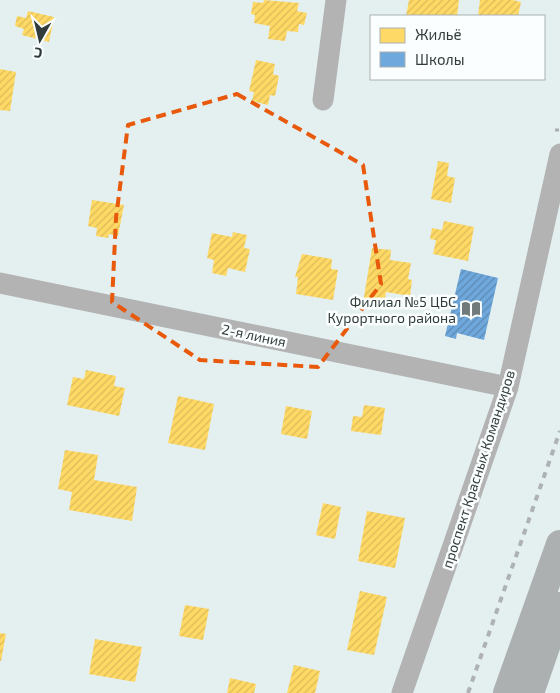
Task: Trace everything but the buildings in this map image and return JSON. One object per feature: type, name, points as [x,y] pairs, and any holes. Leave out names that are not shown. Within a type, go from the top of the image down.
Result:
[{"type":"highway","points":[[507,693],[560,544]]},
{"type":"highway","points":[[530,693],[560,606]]},
{"type":"street","points":[[323,100],[336,0]]},
{"type":"street","name":"проспект Красных Командиров","points":[[402,693],[508,387],[560,154]]},
{"type":"street","name":"2-я линия","points":[[0,283],[508,387]]},
{"type":"path","points":[[555,130],[560,130]]},
{"type":"highlighted area","points":[[237,94],[363,165],[381,284],[318,367],[200,360],[112,302],[116,218],[128,125]]},
{"type":"railway","points":[[468,693],[560,431]]},
{"type":"place","name":"Филиал №5 ЦБС Курортного района","points":[[471,309]]}]
